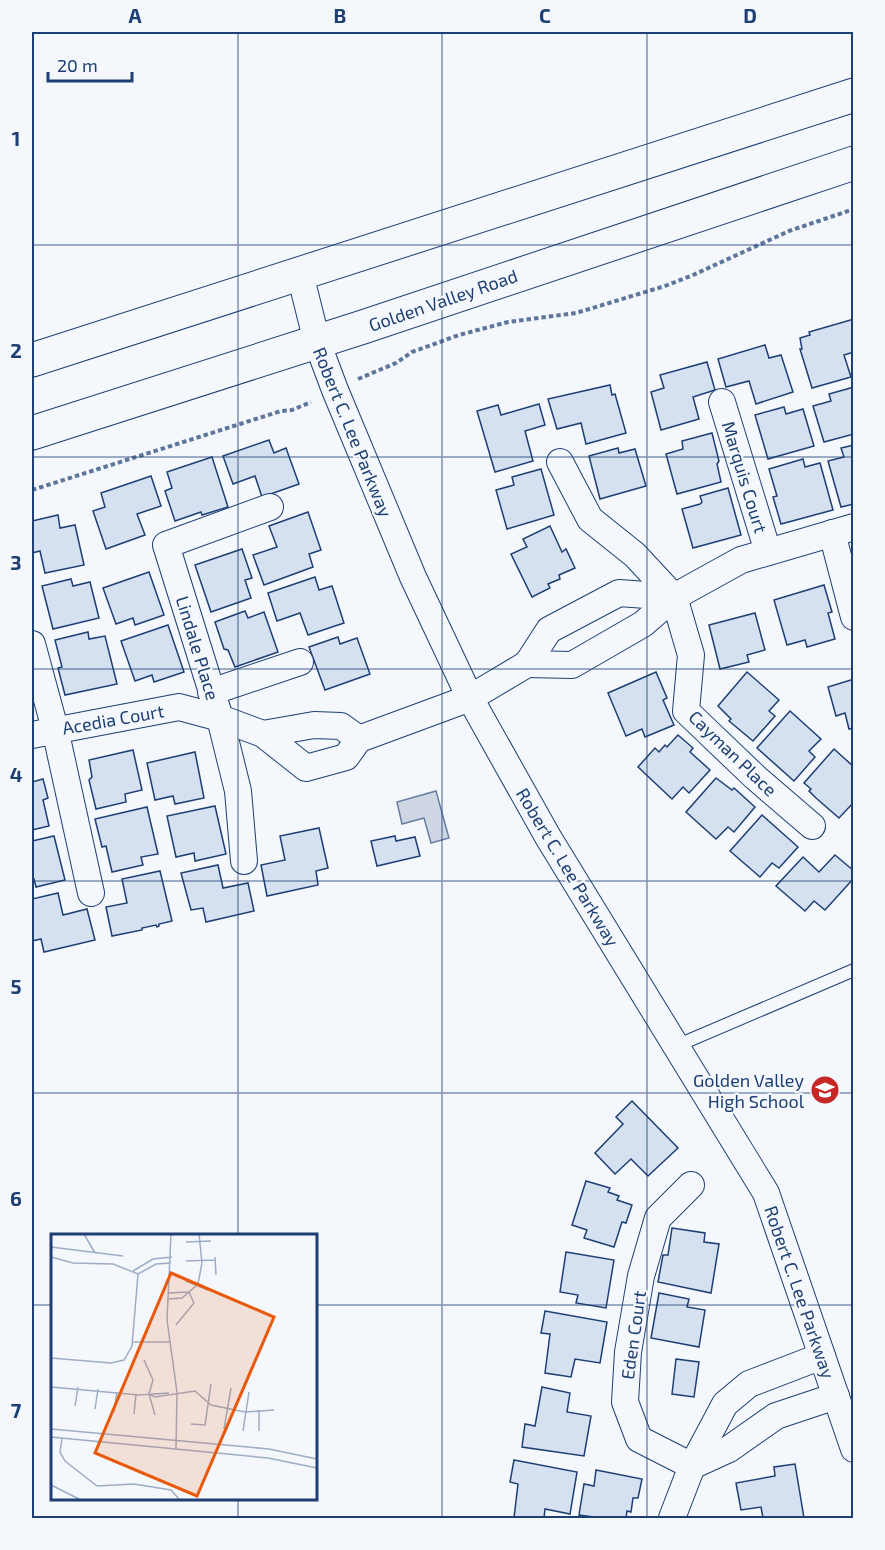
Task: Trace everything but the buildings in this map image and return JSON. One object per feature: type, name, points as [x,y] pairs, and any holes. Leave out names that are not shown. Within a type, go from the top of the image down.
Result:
[{"type":"main road","points":[[32,360],[854,95]]},
{"type":"main road","name":"Golden Valley Road","points":[[32,433],[316,342],[854,163]]},
{"type":"street","name":"Robert C. Lee Parkway","points":[[300,274],[316,342],[335,390],[413,577],[470,698],[548,837],[766,1193],[854,1449]]},
{"type":"street","name":"Marquis Court","points":[[722,402],[768,552]]},
{"type":"street","name":"Cayman Place","points":[[560,462],[590,519],[636,555],[674,597],[691,655],[686,711],[755,777],[812,826]]},
{"type":"street","name":"Lindale Place","points":[[244,861],[238,791],[219,718],[166,546],[270,507]]},
{"type":"street","points":[[526,664],[572,665],[643,624],[674,597],[741,560],[843,530],[854,617]]},
{"type":"street","points":[[526,664],[549,630],[619,593],[674,597]]},
{"type":"street","points":[[32,644],[43,732],[91,893]]},
{"type":"street","points":[[211,693],[300,662]]},
{"type":"street","name":"Acedia Court","points":[[43,732],[179,707],[263,734],[306,768],[346,757],[359,740],[470,698],[526,664]]},
{"type":"street","name":"Acedia Court","points":[[263,734],[314,725],[341,726],[359,740]]},
{"type":"street","name":"Eden Court","points":[[691,1185],[658,1218],[641,1276],[633,1319],[628,1352],[625,1402],[639,1439],[692,1466]]},
{"type":"street","points":[[672,1518],[692,1466],[725,1404],[749,1384],[822,1356]]},
{"type":"street","points":[[692,1466],[729,1449],[776,1416],[836,1396]]},
{"type":"lane","points":[[676,1046],[854,970]]},
{"type":"path","points":[[32,490],[281,411],[292,410],[396,363],[427,345],[508,322],[576,313],[665,286],[789,231],[854,209]]},
{"type":"shaded area","points":[[436,791],[449,838],[431,843],[424,818],[402,824],[397,802]]},
{"type":"place","name":"Golden Valley High School","points":[[825,1090]]}]
